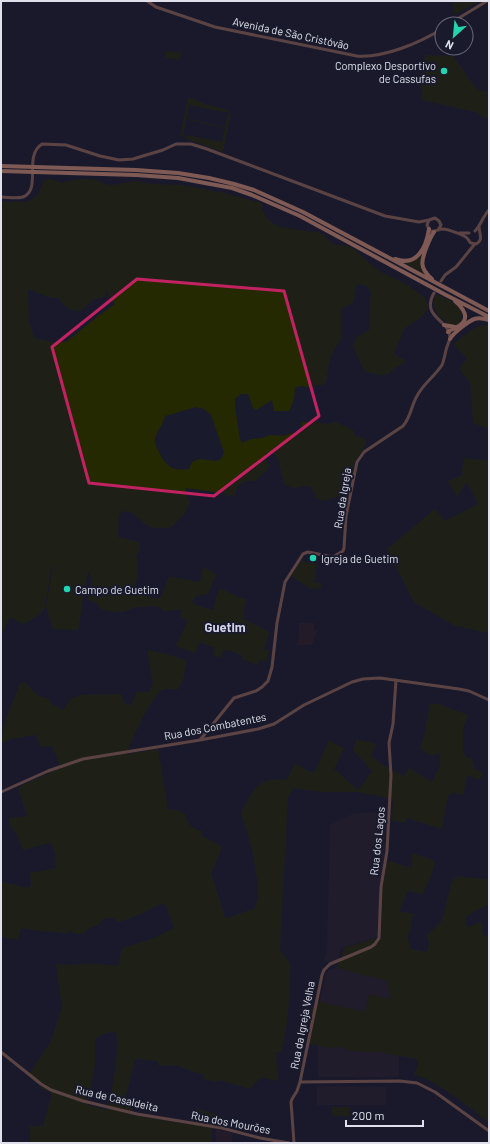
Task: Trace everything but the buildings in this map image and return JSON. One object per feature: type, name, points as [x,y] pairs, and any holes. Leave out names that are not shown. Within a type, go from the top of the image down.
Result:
[{"type":"highway","points":[[1,166],[136,170],[178,173],[210,178],[234,184],[280,200],[439,282],[489,311]]},
{"type":"highway","points":[[1,171],[136,175],[178,178],[232,188],[252,194],[300,216],[489,317]]},
{"type":"highway","points":[[388,256],[400,261],[414,259],[420,253],[428,236],[428,227]]},
{"type":"highway","points":[[436,231],[430,237],[422,262],[425,272],[439,282]]},
{"type":"highway","points":[[450,339],[464,320],[465,314],[462,308],[452,298]]},
{"type":"highway","points":[[448,332],[455,331],[476,318],[489,320]]},
{"type":"highway","points":[[444,325],[458,328]]},
{"type":"main road","name":"Avenida de São Cristóvão","points":[[146,1],[156,7],[215,27],[357,56],[368,57],[397,49],[416,43],[434,33]]},
{"type":"main road","points":[[463,16],[488,1]]},
{"type":"main road","points":[[1,197],[19,198],[26,195],[30,191],[33,154],[40,145],[44,143],[66,145],[100,156],[119,160],[133,159],[163,150],[176,144],[191,144],[385,216],[420,222],[433,218],[438,219],[441,225],[445,228],[462,233],[469,233],[475,231],[484,215],[489,210]]},
{"type":"main road","points":[[428,227],[429,220]]},
{"type":"main road","points":[[420,222],[436,231],[446,230],[462,236],[474,245]]},
{"type":"main road","points":[[436,231],[441,225]]},
{"type":"main road","points":[[439,282],[445,275],[456,267],[474,245],[481,240],[479,226]]},
{"type":"main road","points":[[475,231],[480,233]]},
{"type":"main road","points":[[466,254],[469,233]]},
{"type":"main road","points":[[434,293],[432,301],[433,314],[444,325],[450,339]]},
{"type":"main road","name":"Rua da Igreja","points":[[446,352],[448,332]]},
{"type":"main road","name":"Rua da Igreja","points":[[200,740],[234,698],[256,691],[268,681],[285,582],[305,552],[333,557],[344,549],[346,516],[357,462],[364,452],[404,426],[417,396],[442,364],[450,339]]},
{"type":"main road","name":"Rua dos Combatentes","points":[[1,792],[83,759],[258,729],[276,723],[304,705],[357,680],[367,678],[396,680],[459,689],[469,691],[489,700]]},
{"type":"main road","name":"Rua dos Lagos","points":[[378,941],[381,887],[387,851],[391,775],[389,743],[394,724],[396,680]]},
{"type":"main road","name":"Rua da Igreja Velha","points":[[294,1143],[291,1102],[300,1082],[324,970],[330,964],[371,947],[378,941]]},
{"type":"main road","name":"Rua de Casaldeita","points":[[1,1052],[39,1083],[51,1090],[99,1106],[170,1119]]},
{"type":"main road","points":[[300,1082],[412,1082],[427,1087],[435,1092],[489,1131]]},
{"type":"main road","name":"Rua dos Mourões","points":[[170,1119],[222,1128],[289,1143]]},
{"type":"highlighted area","points":[[137,279],[284,291],[319,416],[214,496],[89,483],[52,347]]},
{"type":"shaded area","points":[[299,623],[314,623],[314,630],[317,631],[312,645],[298,645]]},
{"type":"shaded area","points":[[388,812],[384,842],[386,843],[384,862],[380,886],[377,937],[341,948],[338,959],[330,962],[324,961],[327,949],[330,825],[355,813]]},
{"type":"shaded area","points":[[335,966],[425,992],[424,1007],[369,994],[365,1012],[320,1002],[326,974],[329,970],[335,968]]},
{"type":"shaded area","points":[[318,1043],[399,1053],[399,1077],[318,1077]]},
{"type":"shaded area","points":[[317,1086],[386,1087],[386,1105],[317,1105]]},
{"type":"shaded area","points":[[216,1129],[233,1133],[231,1143],[216,1143]]},
{"type":"green space","points":[[452,1],[479,1],[454,15]]},
{"type":"green space","points":[[166,51],[182,53],[179,60],[165,58]]},
{"type":"green space","name":"Complexo Desportivo de Cassufas","points":[[425,55],[453,56],[475,87],[481,91],[489,92],[489,118],[485,118],[476,112],[421,100]]},
{"type":"green space","points":[[188,97],[205,104],[231,111],[223,112],[189,105],[183,137],[180,137]]},
{"type":"green space","points":[[231,113],[223,152],[185,137],[185,135],[222,142],[225,128],[188,120],[225,127],[228,114]]},
{"type":"green space","points":[[51,179],[61,183],[71,180],[87,179],[97,180],[105,184],[112,185],[136,181],[152,184],[182,185],[224,193],[262,203],[262,210],[272,223],[280,227],[317,232],[324,235],[330,242],[336,245],[348,246],[354,249],[380,272],[409,286],[424,297],[427,302],[428,309],[421,317],[404,329],[394,354],[406,361],[392,370],[389,374],[374,374],[364,371],[353,346],[357,337],[369,330],[371,292],[367,286],[357,284],[353,302],[341,310],[341,340],[332,355],[326,383],[310,388],[304,386],[295,387],[294,400],[289,411],[274,411],[272,400],[256,410],[253,408],[248,394],[241,394],[235,399],[240,439],[242,443],[251,439],[263,438],[270,435],[284,436],[292,433],[302,433],[301,422],[320,422],[322,424],[333,423],[334,421],[353,430],[354,435],[365,439],[366,444],[354,463],[350,483],[344,486],[340,496],[322,501],[317,498],[310,486],[291,488],[284,484],[278,459],[275,454],[266,453],[265,459],[269,465],[267,470],[255,481],[245,481],[237,487],[236,494],[233,497],[221,493],[186,488],[185,493],[190,501],[185,513],[173,527],[154,528],[145,524],[131,512],[125,511],[119,514],[118,537],[139,542],[140,544],[140,549],[136,556],[138,572],[134,588],[146,588],[150,590],[150,598],[161,598],[168,579],[172,577],[200,582],[203,567],[216,574],[208,594],[195,596],[192,602],[196,605],[213,610],[220,588],[238,597],[246,599],[243,619],[269,632],[264,649],[269,651],[267,661],[259,659],[257,665],[242,659],[243,656],[231,651],[223,650],[221,658],[213,655],[215,648],[199,642],[195,653],[176,646],[188,620],[181,618],[181,609],[163,611],[160,607],[149,606],[136,607],[123,612],[111,612],[101,609],[96,603],[88,599],[91,577],[88,571],[78,630],[53,629],[46,607],[53,566],[51,568],[45,608],[40,614],[22,624],[10,617],[1,635],[1,202],[27,202],[38,195],[44,180]],"holes":[[[28,289],[49,297],[59,298],[65,306],[73,310],[80,311],[94,299],[105,297],[106,291],[115,304],[66,342],[52,342],[34,338],[29,321]],[[196,407],[204,409],[211,415],[224,452],[222,458],[217,461],[199,459],[192,462],[189,469],[183,470],[173,468],[163,460],[155,443],[156,435],[165,416]]]},
{"type":"green space","points":[[423,251],[421,263],[424,274],[403,262],[407,262]]},
{"type":"green space","points":[[436,294],[460,308],[462,317],[459,323],[454,325],[449,324],[437,315],[433,303]]},
{"type":"green space","points":[[489,326],[489,429],[473,423],[470,382],[459,369],[467,358],[453,344],[476,327]]},
{"type":"green space","points":[[464,458],[489,461],[489,633],[455,626],[414,602],[387,549],[435,509],[445,521],[478,504],[467,482],[458,495],[456,495],[448,481],[463,475]]},
{"type":"green space","points":[[301,561],[317,564],[314,582],[321,583],[321,588],[311,589],[291,576]]},
{"type":"green space","points":[[147,650],[167,654],[187,661],[183,680],[178,689],[164,689],[153,700],[142,719],[127,754],[158,749],[168,810],[175,809],[185,814],[186,820],[193,828],[196,828],[197,831],[201,830],[202,836],[221,846],[221,850],[211,874],[224,916],[227,918],[254,909],[258,898],[258,886],[252,849],[241,812],[258,786],[269,780],[287,780],[295,763],[314,773],[329,741],[344,748],[334,769],[358,790],[372,771],[353,750],[357,739],[376,744],[371,756],[381,764],[404,776],[409,768],[432,782],[440,766],[440,754],[435,753],[434,756],[423,752],[423,750],[420,749],[430,704],[439,704],[468,715],[463,728],[463,751],[467,758],[471,758],[474,768],[483,773],[479,780],[467,776],[463,795],[452,793],[448,796],[442,829],[407,818],[405,823],[392,820],[393,799],[358,792],[321,792],[294,788],[288,797],[280,951],[290,963],[289,997],[284,1041],[281,1052],[276,1052],[278,1080],[261,1077],[250,1089],[218,1080],[216,1082],[203,1079],[204,1075],[202,1074],[176,1066],[158,1065],[158,1061],[135,1059],[125,1099],[132,1103],[132,1115],[194,1125],[197,1109],[217,1114],[224,1118],[224,1122],[220,1127],[211,1129],[212,1143],[30,1143],[30,1126],[43,1126],[52,1093],[40,1088],[41,1083],[29,1074],[51,1041],[62,1007],[56,964],[119,965],[121,950],[124,947],[150,940],[174,928],[166,905],[160,904],[139,915],[122,921],[116,922],[114,918],[104,919],[98,926],[90,928],[85,933],[77,934],[69,931],[66,934],[21,928],[18,940],[1,937],[1,882],[29,888],[31,884],[30,873],[56,868],[55,852],[50,843],[23,850],[16,833],[10,826],[9,818],[27,816],[18,787],[61,768],[52,746],[40,747],[36,735],[15,738],[1,743],[5,722],[20,683],[25,682],[39,696],[48,698],[52,704],[63,710],[72,698],[81,695],[121,694],[125,704],[131,705],[137,692],[149,692],[153,684]],"holes":[[[112,1032],[115,1032],[117,1037],[117,1057],[107,1110],[87,1105],[95,1066],[95,1040],[101,1035]]]},
{"type":"green space","points":[[412,853],[435,861],[430,879],[422,894],[408,891],[399,911],[413,914],[410,932],[407,937],[411,949],[426,952],[429,944],[426,936],[440,923],[443,917],[452,881],[458,876],[489,880],[489,904],[468,915],[465,924],[469,927],[481,921],[483,936],[489,935],[489,1123],[439,1086],[414,1075],[418,1065],[417,1059],[378,1052],[347,1050],[342,1047],[329,1048],[307,1043],[312,1009],[317,1001],[365,1012],[369,994],[390,999],[387,981],[337,968],[337,966],[342,957],[343,948],[376,938],[381,939],[381,901],[386,864],[389,861],[412,868]]},
{"type":"green space","points":[[332,1107],[349,1107],[349,1116],[332,1116]]},
{"type":"place","name":"Complexo Desportivo de Cassufas","points":[[444,71]]},
{"type":"place","name":"Igreja de Guetim","points":[[313,558]]},
{"type":"place","name":"Campo de Guetim","points":[[67,589]]},
{"type":"district","name":"Guetim","points":[[225,627]]}]
